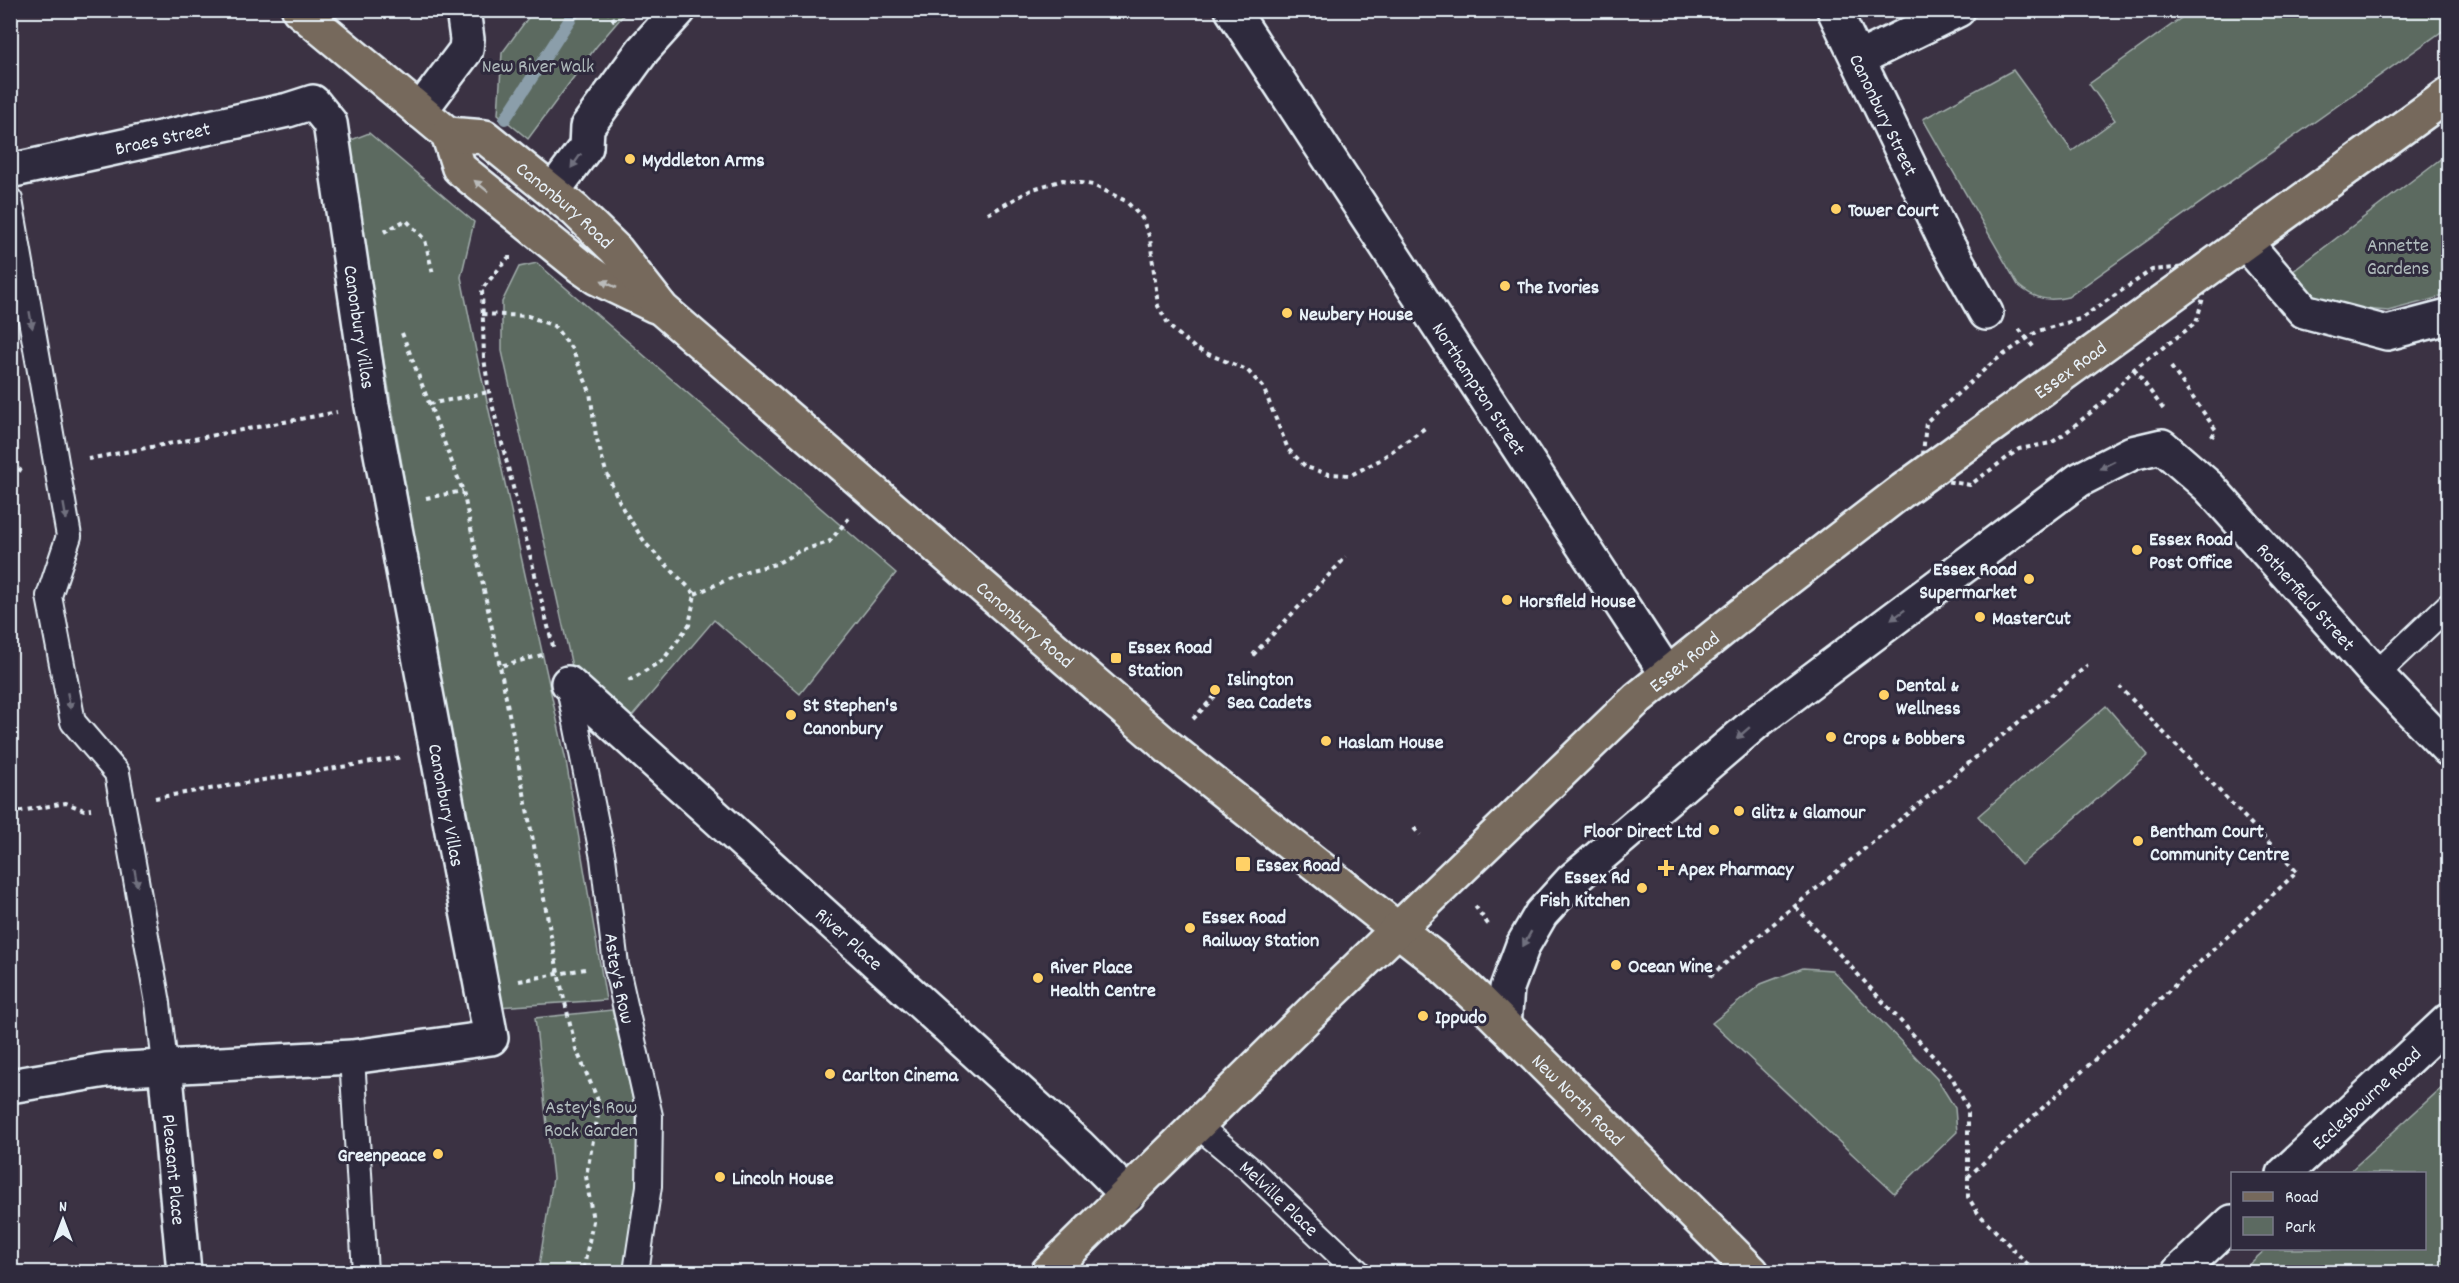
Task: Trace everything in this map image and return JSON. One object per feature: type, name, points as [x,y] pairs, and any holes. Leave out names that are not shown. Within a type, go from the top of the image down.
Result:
[{"type":"main road","points":[[299,10],[448,134]]},
{"type":"main road","name":"Essex Road","points":[[1048,1272],[1606,728],[1666,674],[1903,490],[2007,417],[2448,95]]},
{"type":"main road","name":"Canonbury Road","points":[[662,309],[597,278],[580,267],[459,168],[448,134],[485,137],[575,210],[616,250],[662,309],[1168,747],[1398,931]]},
{"type":"main road","name":"New North Road","points":[[1398,931],[1442,966],[1504,1025],[1752,1272]]},
{"type":"street","points":[[420,111],[466,50],[467,39],[463,10]]},
{"type":"street","points":[[553,192],[586,147],[587,127],[643,50],[679,10]]},
{"type":"street","name":"Northampton Street","points":[[1232,10],[1666,674]]},
{"type":"street","name":"Canonbury Street","points":[[1834,10],[1946,242],[1986,313]]},
{"type":"street","points":[[1858,59],[1958,10]]},
{"type":"street","name":"Braes Street","points":[[10,171],[288,110],[313,102]]},
{"type":"street","name":"Canonbury Villas","points":[[10,1086],[106,1070],[165,1065],[352,1057],[491,1038],[372,406],[334,137],[330,123],[313,102]]},
{"type":"street","points":[[2245,242],[2304,311],[2387,333],[2448,317]]},
{"type":"street","name":"Rotherfield Street","points":[[1504,1025],[1508,988],[1523,945],[1541,914],[1571,881],[1759,720],[2079,480],[2132,453],[2162,446],[2209,487],[2376,674],[2448,749]]},
{"type":"street","name":"River Place","points":[[568,683],[1069,1137],[1128,1194]]},
{"type":"street","name":"Ecclesbourne Road","points":[[2285,1172],[2448,1021]]},
{"type":"street","name":"Pleasant Place","points":[[165,1065],[184,1272]]},
{"type":"street","points":[[2190,1269],[2231,1223]]},
{"type":"lane","points":[[10,200],[69,536],[49,596],[73,722],[117,773],[158,1003],[165,1065]]},
{"type":"lane","points":[[2376,674],[2448,606]]},
{"type":"lane","name":"Astey's Row","points":[[568,683],[603,858],[616,965],[650,1116],[649,1186],[636,1272]]},
{"type":"lane","points":[[352,1057],[365,1272]]},
{"type":"lane","name":"Melville Place","points":[[1197,1125],[1251,1170],[1358,1272]]},
{"type":"path","points":[[607,10],[619,26]]},
{"type":"path","points":[[988,214],[1033,189],[1063,180],[1093,185],[1126,201],[1142,218],[1150,238],[1158,306],[1170,327],[1196,349],[1247,370],[1263,387],[1288,449],[1306,467],[1328,474],[1351,475],[1378,461],[1425,428]]},
{"type":"path","points":[[384,240],[384,230],[406,220],[425,240],[433,274]]},
{"type":"path","points":[[516,257],[508,258],[482,289],[484,358],[489,392],[554,652]]},
{"type":"path","points":[[482,314],[528,316],[554,326],[572,349],[590,392],[596,436],[606,472],[623,509],[646,544],[694,594]]},
{"type":"path","points":[[399,324],[463,491],[500,666],[558,973],[576,1048],[600,1105],[586,1176],[593,1221],[583,1272]]},
{"type":"path","points":[[2026,338],[2035,350]]},
{"type":"path","points":[[2171,367],[2216,430],[2191,471]]},
{"type":"path","points":[[2134,369],[2156,399]]},
{"type":"path","name":"Essex Road","points":[[2079,408],[2086,417],[2104,402],[2128,376]]},
{"type":"path","points":[[429,404],[489,392]]},
{"type":"path","points":[[10,464],[23,473],[372,406]]},
{"type":"path","points":[[694,594],[747,571],[776,564],[799,551],[829,542],[874,491]]},
{"type":"path","points":[[1253,655],[1346,557]]},
{"type":"path","points":[[593,706],[611,690],[637,678],[663,660],[689,625],[694,594]]},
{"type":"path","points":[[500,666],[543,655]]},
{"type":"path","points":[[1710,976],[2088,665]]},
{"type":"path","points":[[1968,1177],[2297,872],[2120,687]]},
{"type":"path","points":[[10,813],[66,803],[84,810],[438,751]]},
{"type":"path","points":[[1414,828],[1420,835]]},
{"type":"path","points":[[1470,900],[1492,930]]},
{"type":"path","points":[[1796,907],[1952,1077],[1968,1109],[1968,1197],[1978,1213],[2035,1272]]},
{"type":"path","points":[[483,988],[558,973],[616,965]]},
{"type":"green space","name":"New River Walk","points":[[533,11],[627,11],[596,47],[528,139],[498,114],[502,53]]},
{"type":"green space","points":[[2191,11],[2448,11],[2448,27],[2068,297],[2048,299],[2030,293],[2018,285],[1923,119],[2013,70],[2072,151],[2115,120],[2089,84]]},
{"type":"green space","points":[[369,133],[474,222],[461,277],[566,761],[606,1000],[496,1007],[346,142]]},
{"type":"green space","name":"Annette Gardens","points":[[2443,157],[2448,164],[2448,295],[2388,311],[2317,305],[2288,275]]},
{"type":"green space","points":[[537,263],[896,573],[800,694],[714,620],[629,720],[573,671],[502,351],[502,302],[519,267]]},
{"type":"green space","points":[[2106,706],[2148,755],[2021,865],[1978,816]]},
{"type":"green space","points":[[1803,968],[1832,970],[1937,1079],[1955,1108],[1957,1132],[1894,1193],[1712,1023],[1761,984]]},
{"type":"green space","name":"Astey's Row Rock Garden","points":[[612,1010],[636,1114],[638,1186],[623,1272],[538,1272],[553,1178],[535,1018]]},
{"type":"green space","points":[[2448,1082],[2448,1272],[2249,1272],[2245,1268],[2265,1250],[2426,1250],[2426,1172],[2349,1172]]},
{"type":"waterway","points":[[505,119],[576,10]]},
{"type":"place","name":"Myddleton Arms","points":[[630,159]]},
{"type":"place","name":"Tower Court","points":[[1836,209]]},
{"type":"place","name":"The Ivories","points":[[1505,286]]},
{"type":"place","name":"Newbery House","points":[[1287,313]]},
{"type":"place","name":"Essex Road Post Office","points":[[2137,550]]},
{"type":"place","name":"Essex Road Supermarket","points":[[2029,579]]},
{"type":"place","name":"Horsfield House","points":[[1507,600]]},
{"type":"place","name":"MasterCut","points":[[1980,617]]},
{"type":"place","name":"Essex Road Station","points":[[1116,658]]},
{"type":"place","name":"Islington Sea Cadets","points":[[1215,690]]},
{"type":"place","name":"Dental & Wellness","points":[[1884,695]]},
{"type":"place","name":"St Stephen's Canonbury","points":[[791,715]]},
{"type":"place","name":"Crops & Bobbers","points":[[1831,737]]},
{"type":"place","name":"Haslam House","points":[[1326,741]]},
{"type":"place","name":"Glitz & Glamour","points":[[1739,811]]},
{"type":"place","name":"Floor Direct Ltd","points":[[1714,830]]},
{"type":"place","name":"Bentham Court Community Centre","points":[[2138,841]]},
{"type":"place","name":"Essex Road","points":[[1243,864]]},
{"type":"place","name":"Apex Pharmacy","points":[[1666,868]]},
{"type":"place","name":"Essex Rd Fish Kitchen","points":[[1642,888]]},
{"type":"place","name":"Essex Road Railway Station","points":[[1190,928]]},
{"type":"place","name":"Ocean Wine","points":[[1616,965]]},
{"type":"place","name":"River Place Health Centre","points":[[1038,978]]},
{"type":"place","name":"Ippudo","points":[[1423,1016]]},
{"type":"place","name":"Carlton Cinema","points":[[830,1074]]},
{"type":"place","name":"Greenpeace","points":[[438,1154]]},
{"type":"place","name":"Lincoln House","points":[[720,1177]]}]
